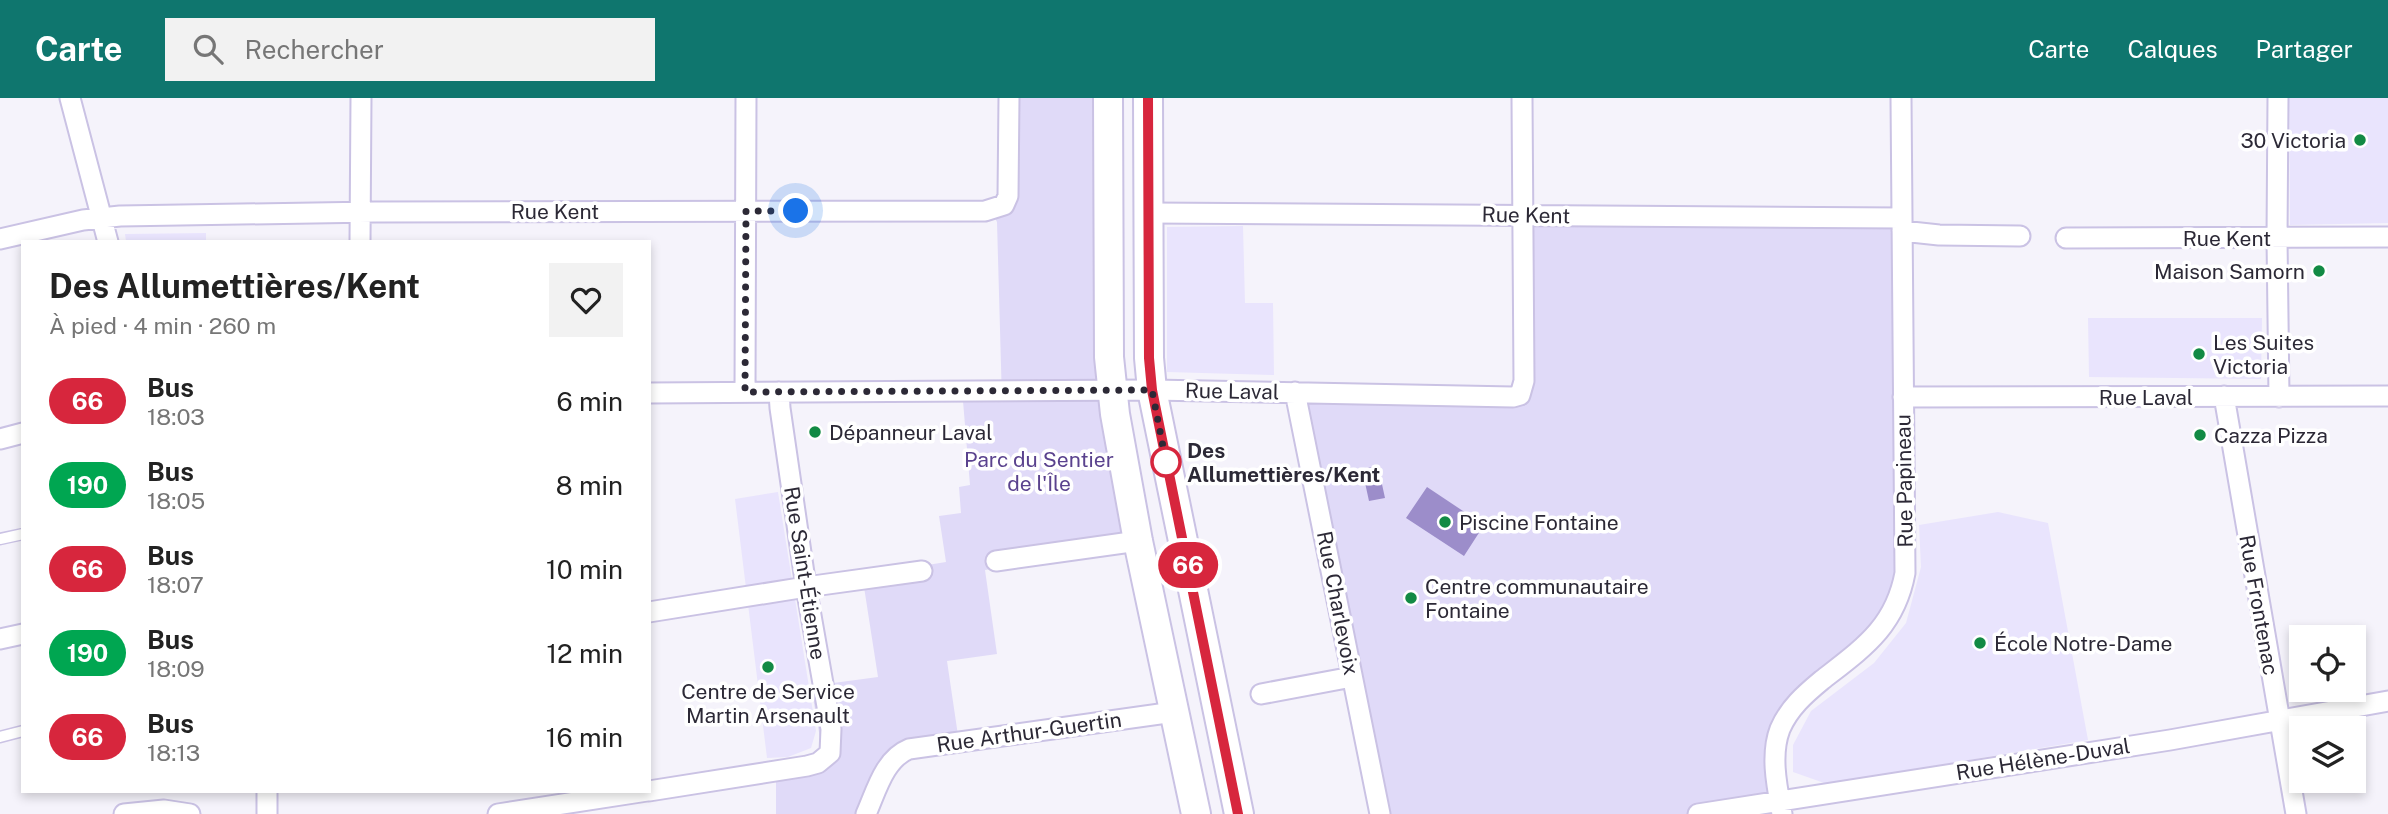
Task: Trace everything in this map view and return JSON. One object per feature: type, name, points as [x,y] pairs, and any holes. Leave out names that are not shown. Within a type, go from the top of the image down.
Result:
[{"type":"main road","points":[[1108,98],[1109,357],[1112,390],[1138,541],[1196,814]]},
{"type":"main road","points":[[1148,98],[1149,358],[1152,390],[1238,814]]},
{"type":"street","points":[[70,98],[108,240]]},
{"type":"street","points":[[360,240],[361,98]]},
{"type":"street","points":[[745,392],[746,98]]},
{"type":"street","name":"Rue Kent","points":[[0,239],[102,217],[360,212],[995,209],[1004,205],[1008,197],[1009,98]]},
{"type":"street","points":[[1522,98],[1522,215]]},
{"type":"street","name":"Rue Papineau","points":[[1781,807],[1775,766],[1780,729],[1789,713],[1812,688],[1872,640],[1895,608],[1901,592],[1905,550],[1901,98]]},
{"type":"street","points":[[2278,98],[2279,397]]},
{"type":"street","name":"Rue Kent","points":[[1150,213],[1522,215],[1902,225],[1939,235],[2020,236]]},
{"type":"street","name":"Rue Laval","points":[[651,393],[1152,390],[1513,397],[1520,395],[1524,381],[1522,215]]},
{"type":"street","name":"Rue Kent","points":[[2066,238],[2388,237]]},
{"type":"street","name":"Rue Charlevoix","points":[[1296,392],[1380,814]]},
{"type":"street","name":"Rue Saint-Étienne","points":[[651,791],[807,766],[818,763],[830,753],[831,729],[806,587],[779,393]]},
{"type":"street","name":"Rue Frontenac","points":[[2224,396],[2296,814]]},
{"type":"street","name":"Rue Laval","points":[[1903,397],[2388,396]]},
{"type":"street","points":[[0,439],[21,434]]},
{"type":"street","points":[[996,561],[1138,541]]},
{"type":"street","points":[[651,612],[922,571]]},
{"type":"street","points":[[0,639],[21,634]]},
{"type":"street","points":[[1261,694],[1352,677]]},
{"type":"street","name":"Rue Hélène-Duval","points":[[1698,814],[1781,807],[2388,701]]},
{"type":"street","name":"Rue Arthur-Guertin","points":[[866,814],[889,764],[895,756],[909,749],[1174,712]]},
{"type":"street","points":[[267,793],[267,814]]},
{"type":"street","points":[[498,814],[635,793]]},
{"type":"street","points":[[124,814],[164,810],[190,814]]},
{"type":"lane","points":[[0,539],[21,534]]},
{"type":"lane","points":[[0,737],[21,732]]},
{"type":"shaded area","points":[[2289,98],[2388,98],[2388,223],[2290,225]]},
{"type":"shaded area","points":[[1243,226],[1245,303],[1273,303],[1274,375],[1167,372],[1167,227]]},
{"type":"shaded area","points":[[206,233],[206,240],[126,240],[125,234]]},
{"type":"shaded area","points":[[2088,318],[2262,318],[2261,379],[2089,377]]},
{"type":"shaded area","points":[[1378,466],[1385,498],[1369,501],[1362,469]]},
{"type":"shaded area","name":"Piscine Fontaine","points":[[1427,487],[1484,525],[1464,556],[1406,518]]},
{"type":"shaded area","points":[[778,492],[816,731],[811,748],[788,757],[767,758],[735,499]]},
{"type":"shaded area","name":"École Notre-Dame","points":[[1998,512],[2048,523],[2088,740],[1827,784],[1793,772],[1793,745],[1811,711],[1874,663],[1906,623],[1921,567],[1919,525]]},
{"type":"green space","name":"Parc du Sentier de l'Île","points":[[998,98],[1098,98],[1102,398],[1113,488],[1126,550],[985,570],[997,654],[947,661],[960,749],[898,759],[859,814],[776,814],[776,778],[819,756],[820,738],[811,686],[878,677],[864,587],[909,568],[946,562],[939,516],[961,513],[959,487],[970,485],[963,401],[1002,401],[997,222],[993,214],[999,194]]},
{"type":"green space","points":[[1522,215],[1902,218],[1895,608],[1789,713],[1779,801],[1699,814],[1379,814],[1295,392],[1520,395]]},
{"type":"bus line","name":"66","points":[[1148,98],[1149,358],[1155,415],[1238,814]]},
{"type":"place","name":"30 Victoria","points":[[2360,140]]},
{"type":"place","name":"Maison Samorn","points":[[2319,271]]},
{"type":"place","name":"Les Suites Victoria","points":[[2199,354]]},
{"type":"place","name":"Dépanneur Laval","points":[[815,432]]},
{"type":"place","name":"Cazza Pizza","points":[[2200,435]]},
{"type":"place","name":"Des Allumettières/Kent","points":[[1166,462]]},
{"type":"place","name":"Piscine Fontaine","points":[[1445,522]]},
{"type":"place","name":"Centre communautaire Fontaine","points":[[1411,598]]},
{"type":"place","name":"École Notre-Dame","points":[[1980,643]]},
{"type":"place","name":"Centre de Service Martin Arsenault","points":[[768,667]]},
{"type":"route","points":[[796,211],[746,211],[745,392],[1152,390],[1166,462]]}]
